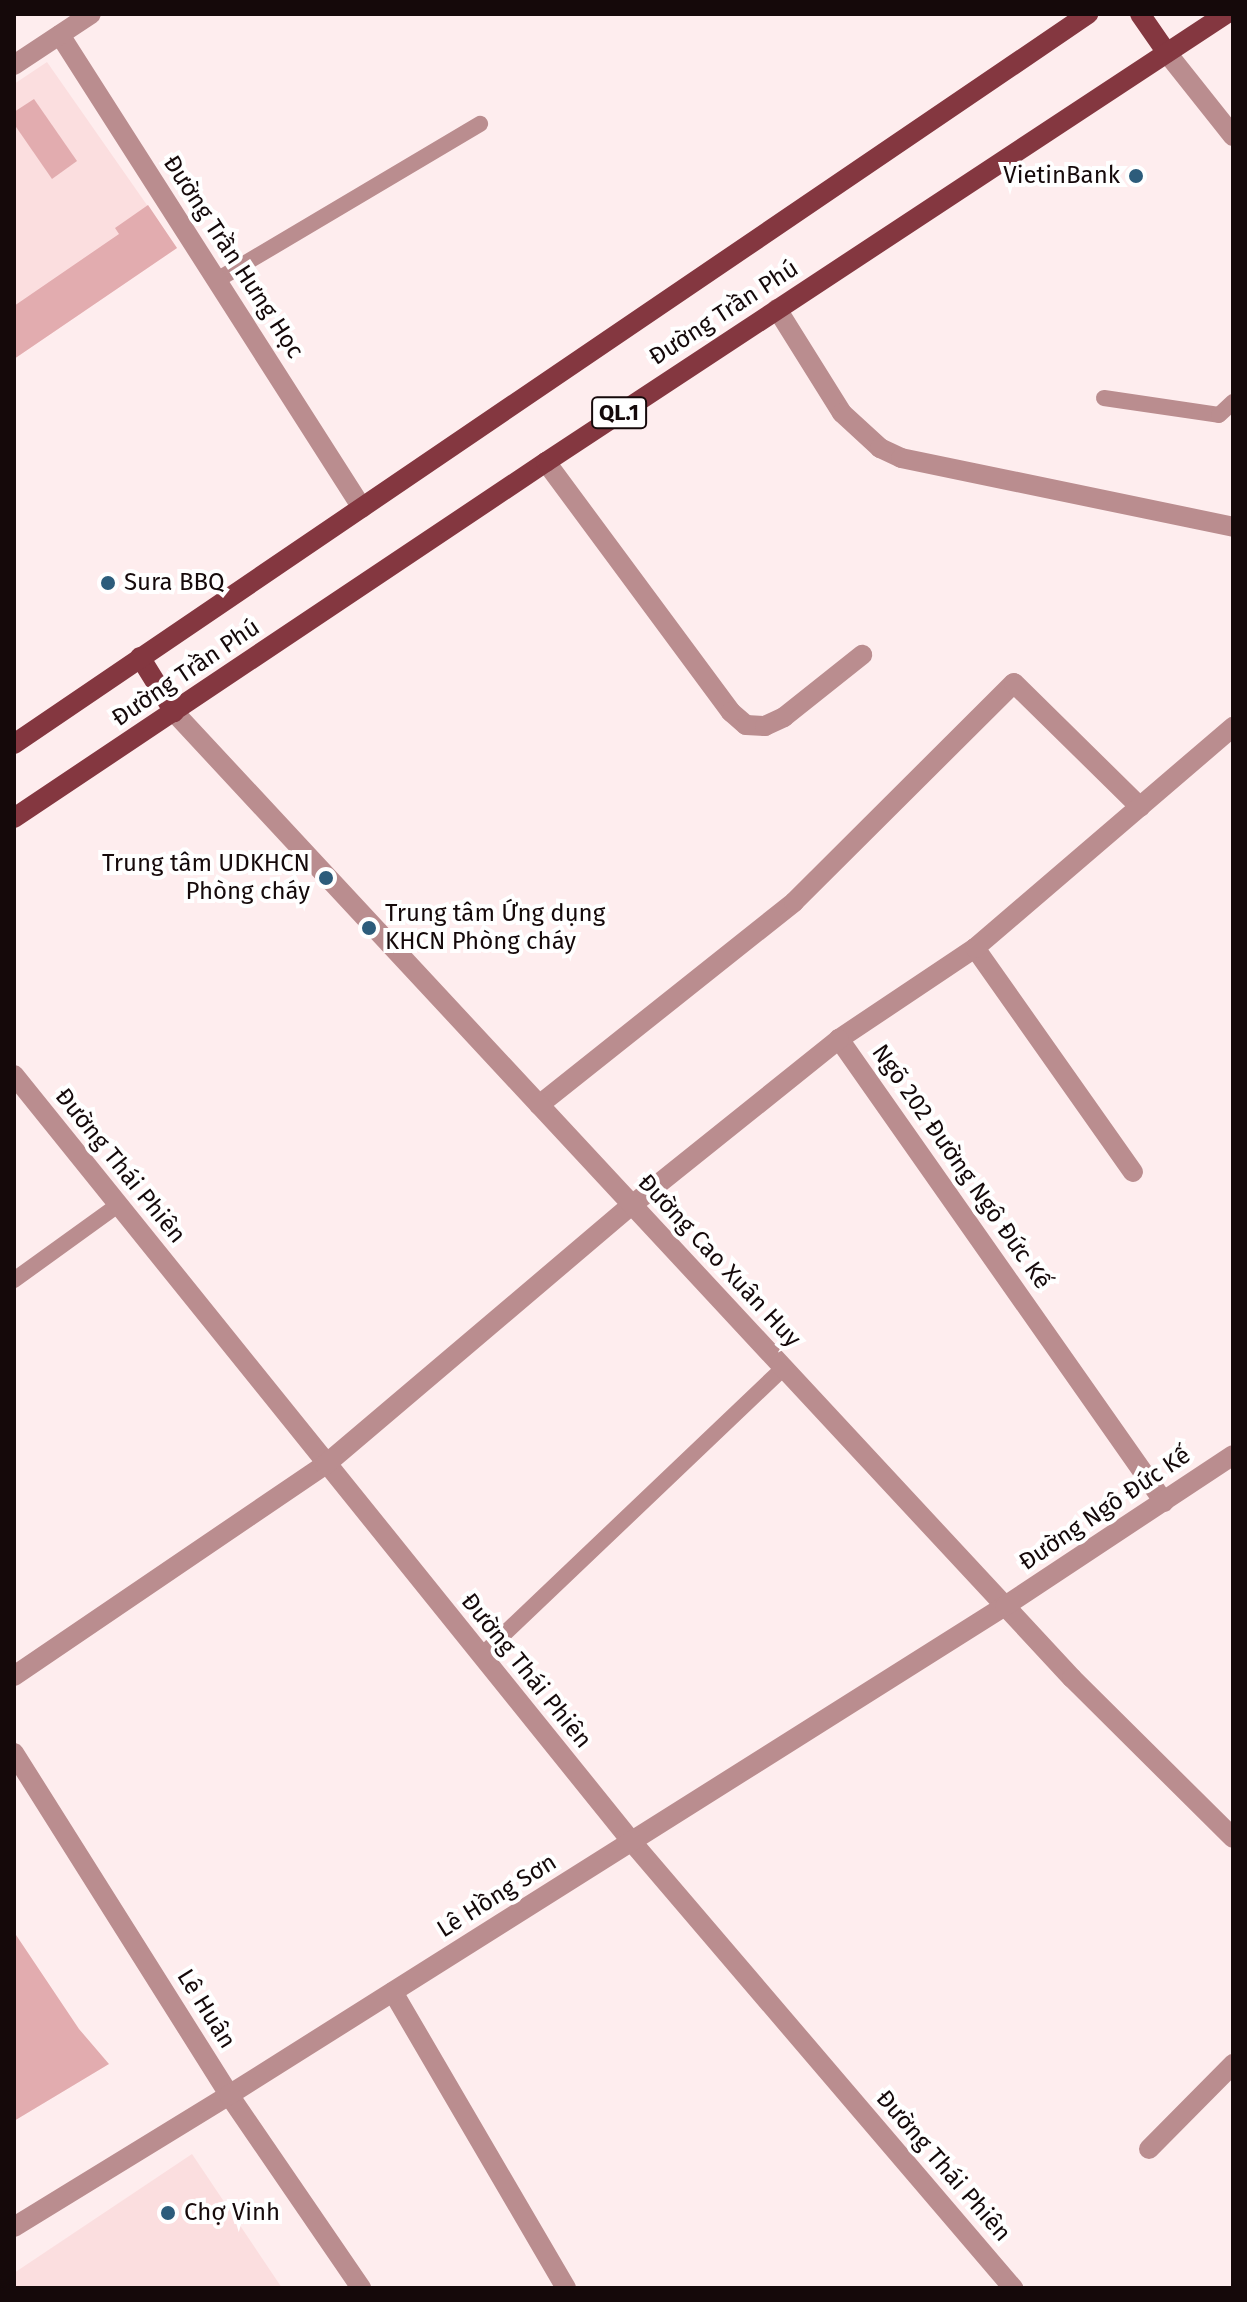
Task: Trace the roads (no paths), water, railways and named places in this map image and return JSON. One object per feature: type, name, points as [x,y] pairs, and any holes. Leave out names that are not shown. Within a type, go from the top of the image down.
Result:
[{"type":"main road","name":"Đường Trần Phú","points":[[14,744],[1088,14]]},
{"type":"main road","points":[[1140,14],[1167,53]]},
{"type":"main road","name":"Đường Trần Phú","points":[[14,818],[546,462],[1226,14]]},
{"type":"main road","points":[[140,657],[174,712]]},
{"type":"street","points":[[14,65],[91,14]]},
{"type":"street","name":"Đường Trần Hưng Học","points":[[60,35],[362,508]]},
{"type":"street","points":[[1167,53],[1233,136]]},
{"type":"street","points":[[777,309],[842,413],[880,448],[901,458],[1233,527]]},
{"type":"street","points":[[546,462],[731,712],[746,725],[765,726],[784,717],[862,655]]},
{"type":"street","points":[[539,1105],[794,902],[1014,683],[1140,807]]},
{"type":"street","name":"Đường Cao Xuân Huy","points":[[174,712],[1005,1606],[1233,1838]]},
{"type":"street","name":"Ngõ 202 Đường Ngô Đức Kế","points":[[1164,1502],[839,1039],[975,948],[1233,727]]},
{"type":"street","points":[[975,948],[1133,1172]]},
{"type":"street","points":[[14,1676],[325,1465],[632,1205],[839,1039]]},
{"type":"street","name":"Đường Thái Phiên","points":[[14,1075],[325,1465],[632,1842],[1013,2288]]},
{"type":"street","name":"Đường Ngô Đức Kế","points":[[1005,1606],[1233,1455]]},
{"type":"street","name":"Lê Hồng Sơn","points":[[14,2227],[1005,1606]]},
{"type":"street","name":"Lê Huân","points":[[14,1753],[229,2095],[361,2288]]},
{"type":"street","points":[[393,1992],[566,2288]]},
{"type":"street","points":[[1149,2149],[1233,2064]]},
{"type":"lane","points":[[217,280],[480,124]]},
{"type":"lane","points":[[1104,398],[1219,415],[1233,402]]},
{"type":"lane","points":[[14,1280],[118,1205]]},
{"type":"lane","points":[[481,1656],[783,1368]]},
{"type":"place","name":"VietinBank","points":[[1136,176]]},
{"type":"place","name":"Sura BBQ","points":[[108,583]]},
{"type":"place","name":"Trung tâm UDKHCN Phòng cháy","points":[[326,878]]},
{"type":"place","name":"Trung tâm Ứng dụng KHCN Phòng cháy","points":[[369,928]]},
{"type":"place","name":"Chợ Vinh","points":[[168,2213]]}]
